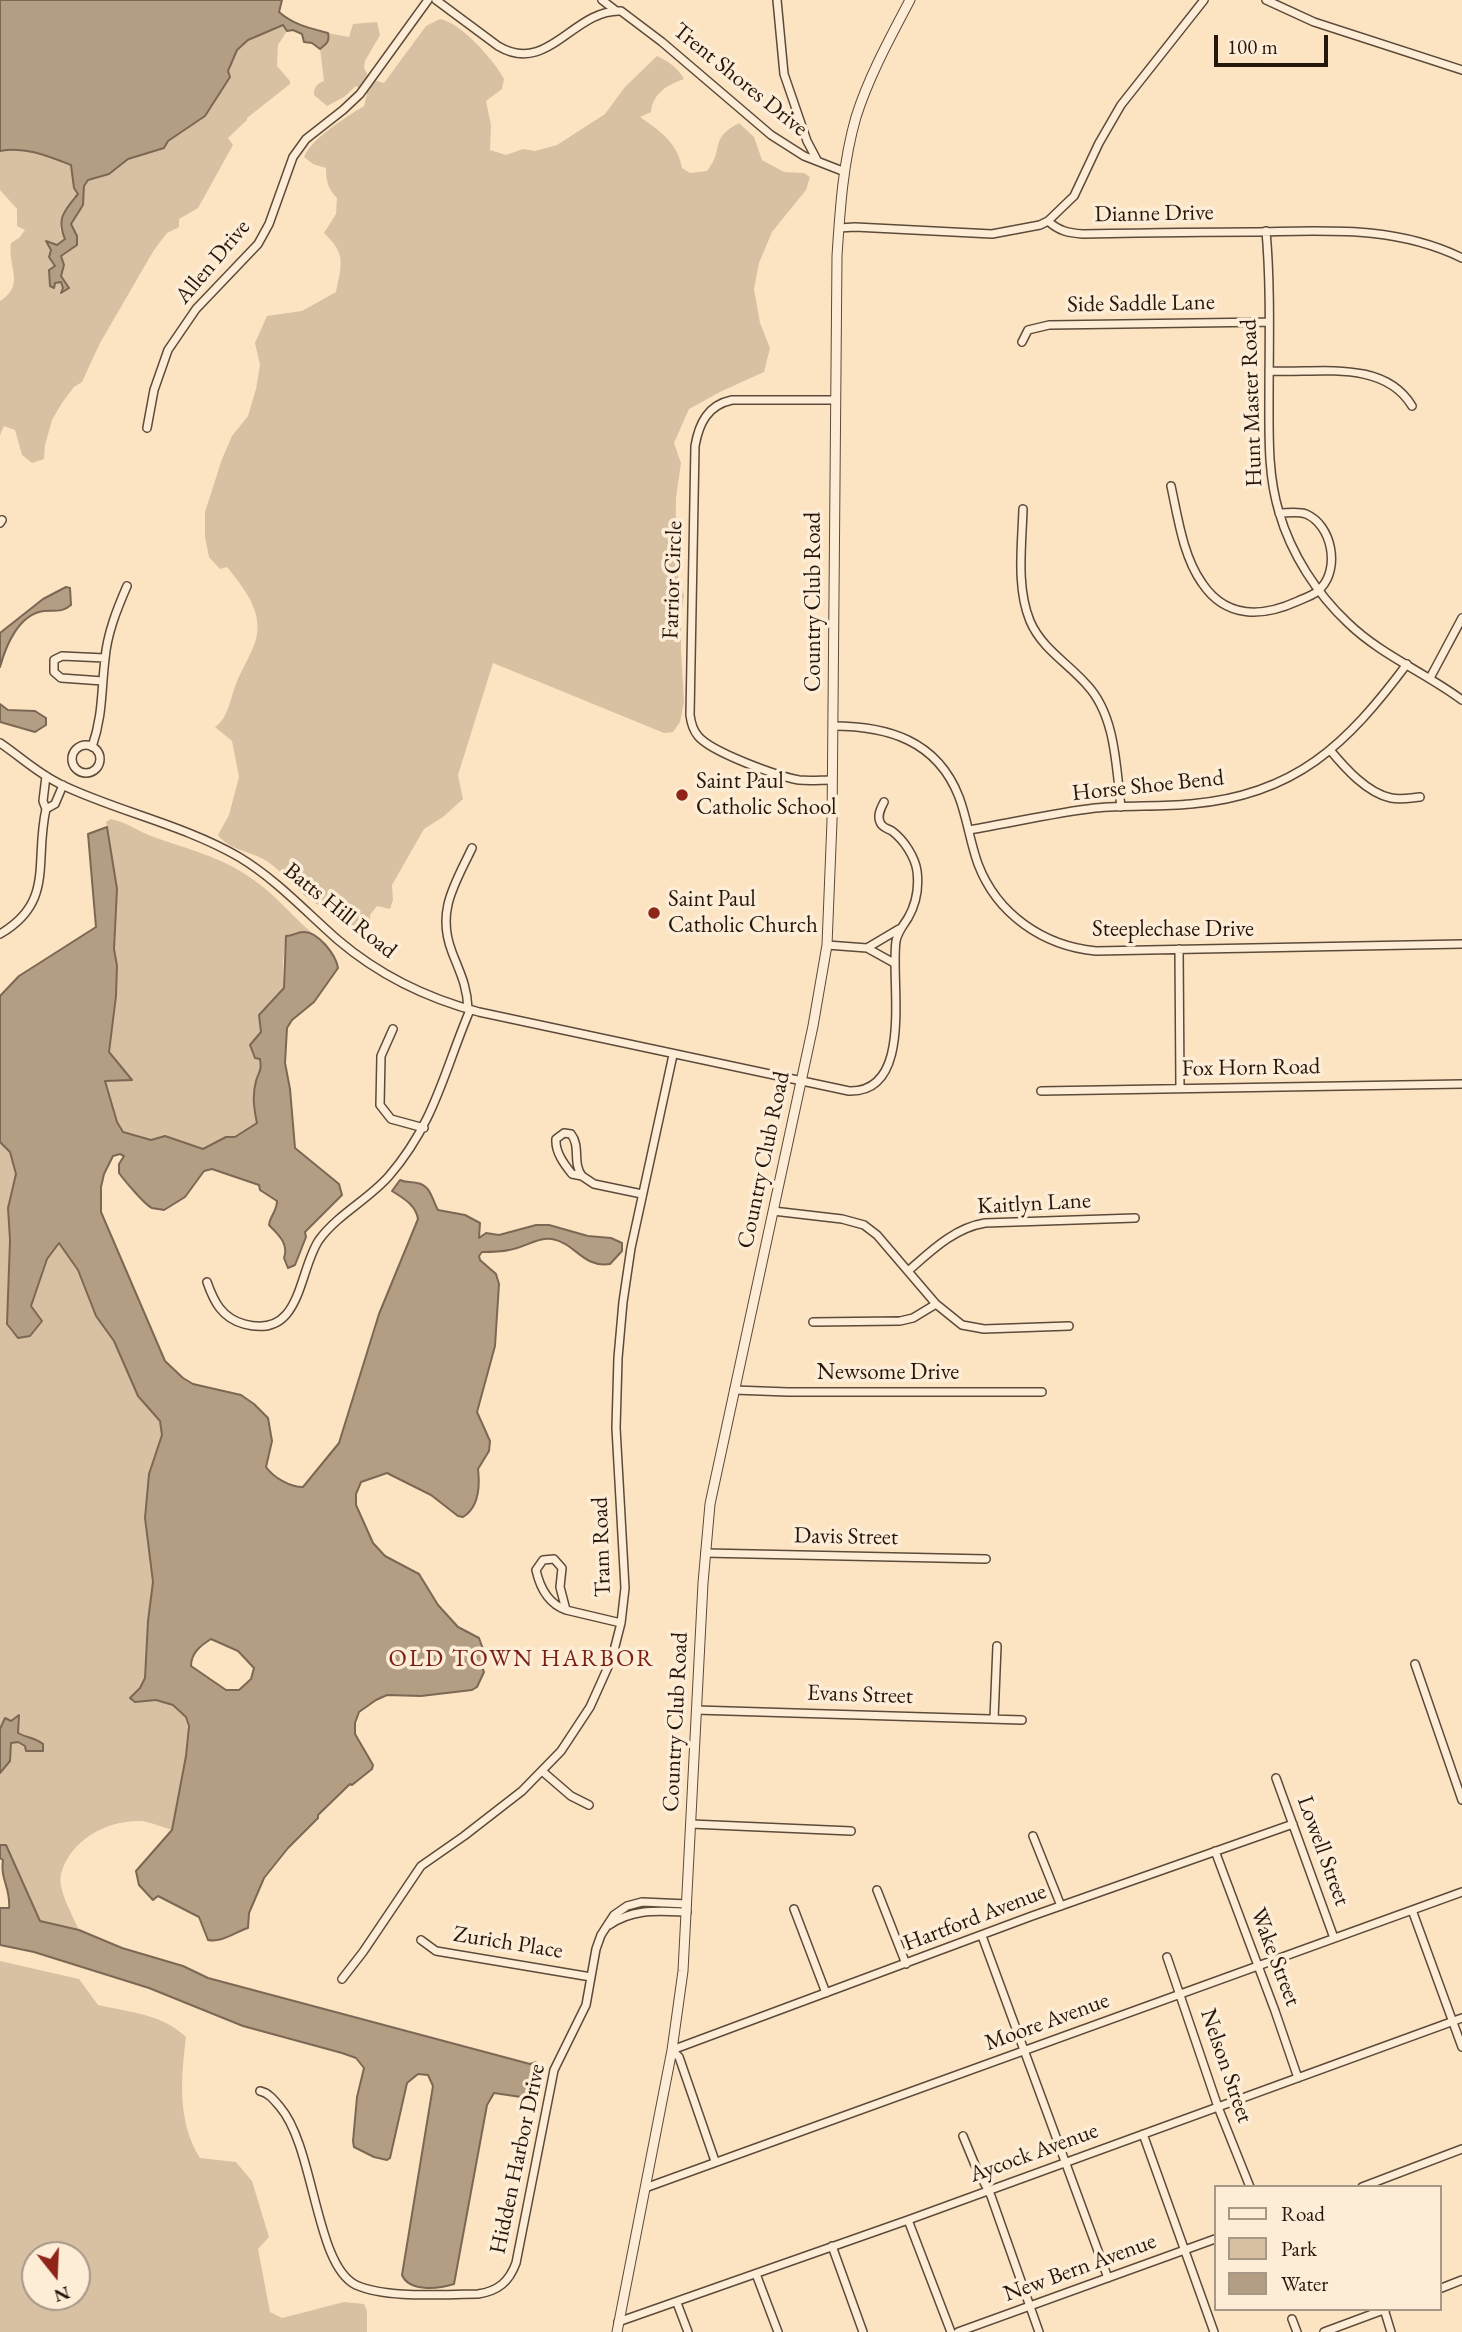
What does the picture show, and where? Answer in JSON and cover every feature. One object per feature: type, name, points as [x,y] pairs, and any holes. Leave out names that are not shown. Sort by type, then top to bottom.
[{"type":"street","name":"Allen Drive","points":[[147,428],[158,374],[173,342],[210,292],[258,244],[270,224],[293,157],[306,139],[361,93],[428,0]]},
{"type":"street","points":[[436,0],[498,46],[509,53],[520,55],[543,50],[593,17],[615,10]]},
{"type":"street","name":"Trent Shores Drive","points":[[602,0],[615,10],[630,15],[789,148],[845,173]]},
{"type":"street","points":[[777,0],[784,74],[807,141],[817,161]]},
{"type":"street","name":"Country Club Road","points":[[617,2327],[672,2050],[683,1971],[705,1553],[710,1504],[821,986],[827,945],[832,780],[839,228],[845,173],[856,117],[868,85],[911,0]]},
{"type":"street","points":[[839,228],[992,234],[1048,221],[1074,196],[1121,104],[1204,0]]},
{"type":"street","points":[[1266,0],[1314,22],[1462,71]]},
{"type":"street","name":"Dianne Drive","points":[[1048,221],[1066,233],[1083,234],[1325,231],[1385,233],[1429,244],[1462,258]]},
{"type":"street","name":"Hunt Master Road","points":[[1266,232],[1270,463],[1279,513],[1300,561],[1319,591],[1350,626],[1387,653],[1462,700]]},
{"type":"street","name":"Side Saddle Lane","points":[[1022,342],[1028,331],[1049,325],[1268,322]]},
{"type":"street","points":[[1269,371],[1370,375],[1398,390],[1412,406]]},
{"type":"street","name":"Farrior Circle","points":[[832,780],[803,780],[783,776],[718,750],[699,738],[692,726],[690,715],[697,432],[705,415],[716,405],[732,400],[835,400]]},
{"type":"street","points":[[1171,486],[1192,565],[1199,579],[1213,596],[1232,608],[1254,613],[1277,610],[1319,591],[1326,582],[1332,564],[1329,540],[1321,527],[1305,514],[1279,513]]},
{"type":"street","points":[[1023,509],[1021,575],[1026,610],[1044,644],[1086,683],[1098,700],[1112,741],[1121,807]]},
{"type":"street","points":[[92,747],[102,711],[105,658],[115,616],[127,586]]},
{"type":"street","points":[[1430,678],[1462,618]]},
{"type":"street","points":[[103,681],[61,678],[54,672],[54,660],[62,656],[105,658]]},
{"type":"street","name":"Horse Shoe Bend","points":[[969,830],[1093,808],[1191,804],[1261,790],[1277,784],[1340,743],[1367,715],[1407,664]]},
{"type":"street","name":"Steeplechase Drive","points":[[832,726],[869,727],[888,731],[922,749],[951,781],[958,794],[978,863],[988,887],[1014,917],[1038,934],[1067,946],[1082,950],[1462,944]]},
{"type":"street","name":"Batts Hill Road","points":[[0,743],[63,785],[238,856],[273,880],[337,939],[371,966],[411,988],[469,1009],[800,1082],[859,1092],[882,1078],[894,1043],[897,991],[894,963],[899,929]]},
{"type":"street","points":[[83,745],[92,747],[99,754],[98,767],[90,773],[81,773],[73,767],[72,754],[83,745]]},
{"type":"street","points":[[1330,750],[1352,774],[1376,792],[1392,798],[1420,797]]},
{"type":"street","points":[[74,790],[81,773]]},
{"type":"street","points":[[0,934],[23,917],[35,898],[41,832],[47,809],[43,801],[46,776]]},
{"type":"street","points":[[47,809],[55,804],[63,785]]},
{"type":"street","points":[[867,948],[899,929],[914,906],[917,894],[914,861],[901,840],[880,822],[879,815],[884,802]]},
{"type":"street","points":[[207,1282],[215,1303],[225,1314],[238,1322],[259,1325],[284,1316],[298,1298],[308,1261],[320,1239],[339,1219],[381,1185],[410,1151],[433,1108],[469,1009],[466,984],[452,952],[446,925],[452,887],[472,848]]},
{"type":"street","points":[[827,945],[867,948],[894,963]]},
{"type":"street","points":[[1179,949],[1180,1088]]},
{"type":"street","points":[[393,1029],[381,1056],[380,1105],[391,1119],[424,1128]]},
{"type":"street","name":"Tram Road","points":[[342,1979],[421,1866],[494,1814],[542,1771],[572,1737],[590,1707],[612,1658],[621,1623],[626,1570],[616,1428],[618,1358],[629,1255],[673,1055]]},
{"type":"street","name":"Fox Horn Road","points":[[1041,1091],[1462,1084]]},
{"type":"street","points":[[582,1176],[576,1163],[576,1140],[571,1134],[564,1133],[556,1139],[556,1151],[572,1174],[582,1176],[594,1184],[642,1194]]},
{"type":"street","points":[[773,1211],[842,1219],[864,1225],[877,1235],[936,1304],[954,1320],[971,1328],[1069,1326]]},
{"type":"street","name":"Kaitlyn Lane","points":[[908,1271],[946,1240],[971,1225],[1135,1219]]},
{"type":"street","points":[[813,1322],[907,1320],[936,1304]]},
{"type":"street","name":"Newsome Drive","points":[[734,1390],[1042,1392]]},
{"type":"street","name":"Davis Street","points":[[705,1553],[986,1559]]},
{"type":"street","points":[[566,1610],[560,1587],[562,1567],[554,1559],[543,1560],[536,1570],[539,1582],[553,1605],[566,1610],[621,1623]]},
{"type":"street","points":[[994,1719],[997,1647]]},
{"type":"street","points":[[1415,1664],[1462,1800]]},
{"type":"street","name":"Evans Street","points":[[696,1710],[1022,1720]]},
{"type":"street","points":[[542,1771],[571,1796],[589,1805]]},
{"type":"street","name":"Lowell Street","points":[[1276,1778],[1334,1938]]},
{"type":"street","points":[[691,1824],[851,1831]]},
{"type":"street","name":"Hartford Avenue","points":[[672,2050],[1061,1906],[1293,1824]]},
{"type":"street","points":[[1034,1836],[1061,1906]]},
{"type":"street","name":"Wake Street","points":[[1215,1851],[1297,2078]]},
{"type":"street","points":[[877,1891],[906,1964]]},
{"type":"street","name":"Moore Avenue","points":[[645,2188],[1462,1892]]},
{"type":"street","name":"Hidden Harbor Drive","points":[[260,2091],[267,2093],[289,2117],[309,2174],[330,2253],[339,2269],[352,2283],[382,2293],[490,2292],[511,2276],[516,2263],[554,2070],[586,2005],[596,1948],[601,1935],[614,1915],[626,1906],[642,1902],[687,1908]]},
{"type":"street","points":[[794,1909],[826,1993]]},
{"type":"street","points":[[1412,1910],[1462,2047]]},
{"type":"street","points":[[982,1936],[1108,2278]]},
{"type":"street","name":"Zurich Place","points":[[421,1940],[436,1951],[591,1977]]},
{"type":"street","name":"Nelson Street","points":[[1167,1957],[1218,2107],[1249,2185]]},
{"type":"street","name":"Aycock Avenue","points":[[617,2327],[832,2246],[1462,2018]]},
{"type":"street","points":[[672,2050],[679,2057],[715,2161]]},
{"type":"street","points":[[1143,2134],[1214,2332]]},
{"type":"street","points":[[963,2136],[988,2190],[1040,2332]]},
{"type":"street","points":[[1367,2185],[1462,2149]]},
{"type":"street","points":[[908,2220],[951,2332]]},
{"type":"street","name":"New Bern Avenue","points":[[958,2332],[1214,2239]]},
{"type":"street","points":[[832,2246],[863,2332]]},
{"type":"street","points":[[756,2274],[778,2332]]},
{"type":"street","points":[[1441,2288],[1462,2280]]},
{"type":"street","points":[[677,2303],[688,2332]]},
{"type":"street","points":[[1324,2332],[1380,2311]]},
{"type":"street","points":[[1386,2311],[1391,2332]]},
{"type":"street","points":[[1292,2319],[1297,2332]]},
{"type":"green space","points":[[440,19],[457,27],[476,43],[504,79],[502,89],[486,101],[491,125],[490,150],[506,155],[523,149],[535,151],[557,145],[605,114],[625,87],[657,56],[672,65],[684,79],[662,91],[652,105],[651,112],[640,117],[672,144],[682,168],[690,173],[707,171],[723,134],[739,123],[754,137],[762,160],[784,172],[804,173],[810,177],[806,190],[772,232],[759,263],[754,289],[760,323],[770,348],[764,372],[689,409],[674,443],[681,463],[676,498],[675,567],[684,595],[681,650],[684,702],[680,722],[673,732],[664,733],[493,663],[458,775],[463,799],[424,829],[392,885],[393,900],[390,909],[377,906],[370,915],[371,937],[368,946],[352,925],[306,897],[281,872],[259,857],[228,844],[218,835],[229,815],[239,777],[232,741],[215,727],[226,714],[238,678],[254,646],[257,624],[253,606],[239,582],[227,567],[220,569],[209,557],[205,537],[205,512],[232,436],[248,416],[260,365],[255,343],[267,316],[302,311],[336,292],[340,273],[339,253],[324,233],[336,214],[337,198],[328,184],[326,168],[313,164],[304,157],[322,135],[364,106],[367,94],[356,86],[344,97],[327,106],[314,95],[316,86],[324,81],[320,49],[328,43],[328,33],[349,37],[353,24],[377,22],[380,35],[365,61],[364,68],[370,79],[384,83],[426,26]]},
{"type":"green space","points":[[283,24],[287,31],[278,45],[277,66],[290,84],[247,118],[228,138],[233,145],[198,208],[179,219],[179,227],[167,233],[154,250],[100,343],[82,382],[74,387],[52,420],[44,459],[32,463],[22,455],[15,430],[4,426],[0,435],[0,301],[8,295],[14,282],[11,243],[25,230],[17,226],[17,209],[0,190],[0,151],[27,151],[71,165],[74,188],[78,194],[68,206],[60,229],[65,239],[57,245],[47,241],[51,250],[49,257],[55,266],[54,283],[61,282],[63,292],[65,282],[61,276],[61,256],[77,236],[70,224],[83,205],[84,186],[88,180],[109,174],[128,159],[164,148],[168,141],[205,116],[230,78],[228,71],[237,50],[248,40]]},
{"type":"green space","points":[[111,819],[240,871],[267,890],[311,932],[286,936],[284,988],[276,995],[261,1032],[262,1070],[256,1080],[253,1107],[257,1123],[235,1138],[225,1137],[203,1149],[123,1132],[117,1122],[104,1080],[131,1080],[109,1052],[117,966],[114,949],[117,889],[106,822]]},
{"type":"green space","points":[[0,1142],[10,1152],[16,1174],[8,1208],[10,1240],[7,1324],[12,1333],[31,1306],[47,1259],[59,1242],[78,1270],[96,1316],[114,1341],[138,1396],[160,1421],[162,1435],[149,1474],[145,1518],[153,1582],[145,1678],[135,1702],[156,1701],[169,1704],[185,1716],[188,1737],[184,1771],[172,1830],[141,1821],[115,1824],[92,1834],[73,1851],[60,1880],[66,1902],[79,1930],[39,1921],[6,1845],[0,1845],[0,1773],[11,1743],[18,1742],[25,1746],[27,1751],[42,1751],[38,1740],[18,1733],[19,1715],[11,1721],[5,1718],[0,1729]]},
{"type":"green space","points":[[0,1961],[79,1979],[98,2005],[156,2019],[177,2029],[186,2037],[182,2099],[187,2130],[200,2158],[236,2162],[252,2181],[269,2237],[258,2249],[270,2312],[282,2318],[344,2302],[364,2304],[367,2311],[367,2332],[0,2332]]},
{"type":"water","points":[[0,0],[282,0],[279,12],[296,23],[328,33],[328,39],[320,49],[312,43],[304,42],[302,34],[293,30],[287,31],[283,25],[248,40],[237,50],[228,71],[230,77],[205,116],[168,141],[164,148],[128,159],[109,174],[88,180],[84,186],[83,205],[71,224],[77,236],[77,245],[61,256],[64,265],[61,276],[69,288],[61,293],[61,282],[55,283],[54,288],[50,286],[49,270],[55,266],[49,257],[51,250],[46,241],[57,245],[65,239],[62,220],[78,194],[74,188],[71,165],[27,151],[0,151]]},
{"type":"water","points":[[66,587],[70,588],[71,605],[61,610],[35,613],[27,618],[10,640],[0,667],[0,633],[43,599]]},
{"type":"water","points":[[0,704],[8,710],[35,711],[46,718],[46,725],[35,732],[0,722]]},
{"type":"water","points":[[107,827],[117,889],[114,949],[117,966],[116,996],[109,1052],[132,1080],[105,1081],[117,1122],[123,1132],[151,1140],[165,1136],[203,1149],[226,1137],[235,1137],[257,1123],[254,1092],[261,1063],[260,1059],[255,1058],[250,1045],[261,1032],[259,1015],[284,988],[286,936],[303,932],[315,935],[337,963],[338,968],[314,1002],[292,1020],[287,1028],[285,1063],[295,1148],[339,1184],[342,1195],[305,1232],[306,1237],[295,1265],[288,1268],[284,1258],[284,1244],[269,1225],[277,1201],[260,1190],[259,1185],[212,1169],[204,1171],[185,1197],[164,1210],[152,1208],[119,1173],[119,1164],[124,1156],[120,1154],[113,1156],[101,1187],[101,1212],[165,1361],[193,1384],[241,1395],[268,1418],[272,1441],[266,1467],[273,1475],[288,1484],[303,1487],[339,1443],[379,1314],[418,1219],[412,1206],[392,1191],[400,1180],[422,1184],[438,1210],[465,1215],[480,1223],[479,1238],[486,1233],[499,1235],[536,1225],[549,1225],[588,1236],[611,1238],[622,1243],[622,1251],[610,1264],[592,1262],[567,1245],[552,1239],[506,1251],[482,1252],[479,1256],[496,1274],[499,1284],[495,1346],[477,1412],[490,1441],[489,1451],[478,1469],[475,1502],[468,1513],[463,1517],[458,1516],[431,1495],[387,1473],[361,1482],[356,1494],[356,1505],[373,1543],[385,1556],[419,1574],[438,1605],[458,1627],[479,1638],[487,1660],[482,1667],[484,1672],[477,1687],[472,1690],[421,1696],[387,1695],[359,1712],[355,1734],[373,1765],[372,1769],[350,1784],[318,1815],[264,1878],[249,1913],[248,1928],[213,1941],[208,1940],[199,1917],[158,1896],[153,1900],[139,1885],[136,1871],[172,1830],[189,1726],[186,1717],[173,1705],[156,1700],[135,1702],[130,1698],[145,1678],[153,1582],[145,1518],[149,1474],[162,1435],[160,1421],[138,1396],[114,1341],[96,1316],[78,1270],[59,1243],[47,1259],[31,1306],[42,1321],[30,1336],[18,1338],[7,1324],[10,1240],[8,1208],[16,1174],[10,1152],[0,1142],[0,996],[19,976],[96,927],[88,834]],"holes":[[[211,1639],[238,1651],[254,1668],[251,1679],[239,1690],[226,1690],[191,1666],[197,1650]]]},
{"type":"water","points":[[19,1715],[18,1733],[43,1744],[43,1751],[26,1751],[25,1746],[18,1742],[11,1743],[10,1761],[0,1773],[0,1729],[5,1718],[11,1721]]},
{"type":"water","points":[[0,1845],[6,1845],[40,1921],[79,1930],[122,1948],[183,1966],[208,1978],[530,2064],[536,2062],[539,2078],[533,2095],[521,2097],[494,2093],[487,2105],[454,2284],[432,2288],[417,2287],[402,2275],[433,2086],[428,2075],[418,2074],[407,2083],[390,2158],[387,2160],[374,2157],[354,2147],[357,2097],[364,2068],[356,2058],[243,2026],[149,1988],[34,1952],[0,1945],[0,1908],[9,1908],[9,1901]]},
{"type":"place","name":"Saint Paul Catholic School","points":[[682,795]]},
{"type":"place","name":"Saint Paul Catholic Church","points":[[654,913]]},
{"type":"district","name":"OLD TOWN HARBOR","points":[[522,1659]]}]
